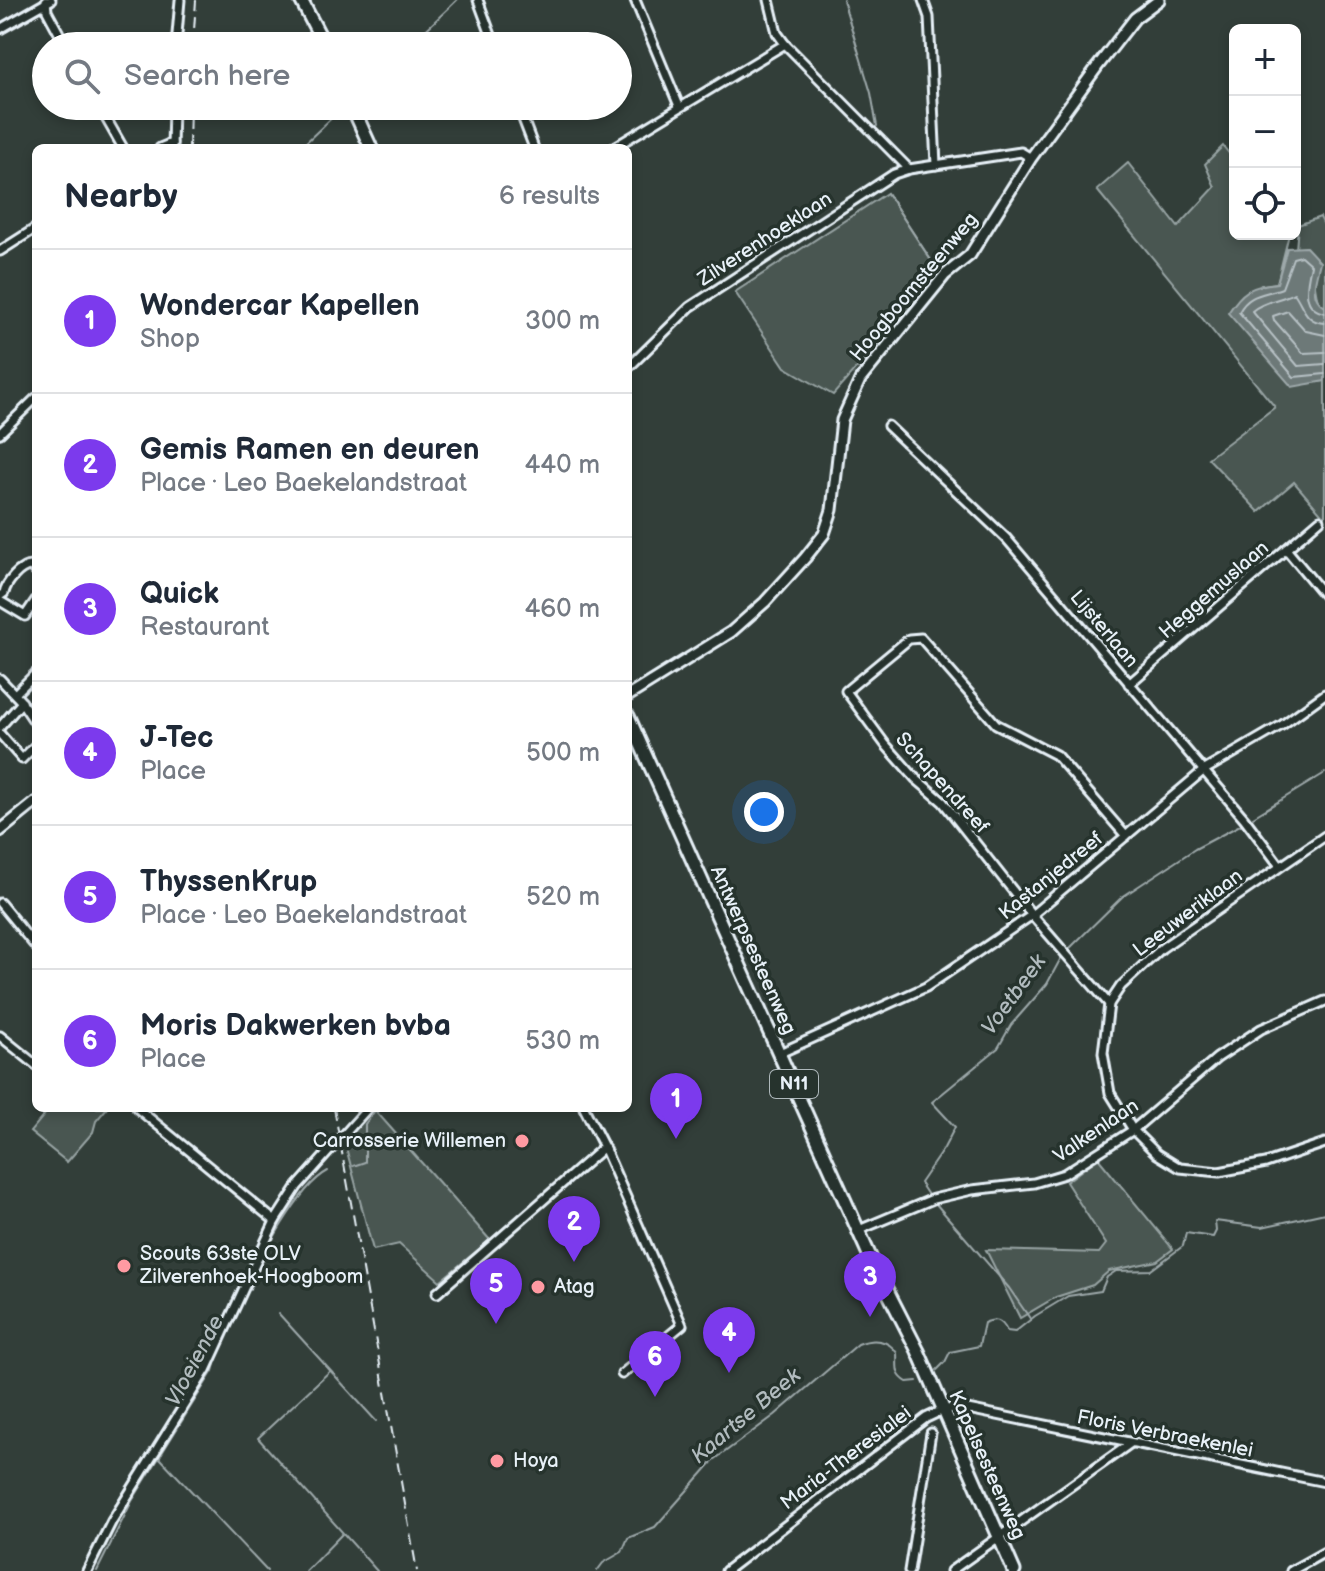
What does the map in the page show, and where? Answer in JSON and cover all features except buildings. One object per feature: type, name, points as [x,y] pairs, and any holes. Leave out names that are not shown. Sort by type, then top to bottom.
[{"type":"main road","points":[[304,2],[318,32]]},
{"type":"main road","points":[[358,120],[369,144]]},
{"type":"main road","name":"Antwerpsesteenweg","points":[[632,725],[859,1230],[927,1373]]},
{"type":"main road","name":"Kapelsesteenweg","points":[[927,1373],[1014,1571]]},
{"type":"street","points":[[177,32],[180,0]]},
{"type":"street","points":[[478,0],[490,32]]},
{"type":"street","points":[[635,0],[679,106]]},
{"type":"street","points":[[769,0],[777,33],[785,44],[909,169]]},
{"type":"street","points":[[923,0],[929,17],[936,165]]},
{"type":"street","name":"Hoogboomsteenweg","points":[[632,694],[731,632],[789,577],[824,534],[832,510],[842,420],[854,390],[945,275],[970,255],[1031,158],[1135,18],[1159,0]]},
{"type":"street","points":[[0,29],[46,1],[60,32]]},
{"type":"street","points":[[619,144],[785,44]]},
{"type":"street","points":[[107,120],[121,144]]},
{"type":"street","points":[[172,144],[173,120]]},
{"type":"street","points":[[523,120],[532,144]]},
{"type":"street","name":"Zilverenhoeklaan","points":[[632,364],[690,307],[894,174],[1021,152],[1031,158]]},
{"type":"street","points":[[0,251],[32,231]]},
{"type":"street","points":[[0,433],[32,402]]},
{"type":"street","name":"Lijsterlaan","points":[[888,426],[1006,538],[1244,818],[1280,866]]},
{"type":"street","name":"Heggemuslaan","points":[[1129,684],[1320,520]]},
{"type":"street","points":[[1286,549],[1325,596]]},
{"type":"street","points":[[32,567],[24,567],[5,586],[0,599],[25,616],[32,606]]},
{"type":"street","name":"Schapendreef","points":[[1109,1004],[1032,915],[943,802],[915,778],[885,744],[846,691],[909,639],[921,638],[996,724],[1056,755],[1126,836]]},
{"type":"street","points":[[15,694],[32,677]]},
{"type":"street","points":[[0,679],[32,714]]},
{"type":"street","name":"Kastanjedreef","points":[[780,1053],[926,987],[1032,915],[1203,771],[1282,725],[1325,694]]},
{"type":"street","points":[[0,727],[22,702]]},
{"type":"street","points":[[0,734],[22,759],[32,749]]},
{"type":"street","points":[[0,831],[32,805]]},
{"type":"street","name":"Leeuweriklaan","points":[[1109,1004],[1121,986],[1162,948],[1325,836]]},
{"type":"street","points":[[0,903],[32,942]]},
{"type":"street","name":"Valkenlaan","points":[[859,1230],[933,1199],[972,1190],[1034,1183],[1064,1174],[1133,1130],[1228,1050],[1261,1029],[1325,1001]]},
{"type":"street","points":[[1109,1004],[1103,1053],[1110,1093],[1133,1130],[1157,1154],[1180,1168],[1219,1172],[1266,1163],[1325,1143]]},
{"type":"street","points":[[0,1036],[32,1062]]},
{"type":"street","points":[[142,1112],[275,1221]]},
{"type":"street","points":[[87,1571],[112,1521],[206,1370],[275,1221],[297,1187],[364,1112]]},
{"type":"street","points":[[586,1112],[682,1325],[622,1374]]},
{"type":"street","points":[[437,1293],[604,1147]]},
{"type":"street","name":"Maria-Theresialei","points":[[726,1571],[926,1418],[958,1407],[999,1416]]},
{"type":"street","name":"Floris Verbraekenlei","points":[[999,1416],[1325,1482]]},
{"type":"street","points":[[909,1571],[931,1433]]},
{"type":"street","points":[[951,1571],[1131,1443]]},
{"type":"street","points":[[1291,1571],[1325,1552]]},
{"type":"shaded area","points":[[1223,146],[1229,154],[1229,240],[1288,240],[1277,283],[1261,285],[1292,386],[1325,381],[1325,518],[1294,482],[1259,512],[1208,458],[1275,407],[1097,190],[1128,163],[1178,227],[1215,187],[1205,164]]},
{"type":"shaded area","points":[[887,193],[940,274],[833,395],[785,367],[735,292]]},
{"type":"shaded area","points":[[1320,217],[1325,227],[1325,307],[1318,303],[1312,269],[1296,250],[1297,240],[1301,240],[1301,224]]},
{"type":"shaded area","points":[[47,1112],[104,1112],[96,1121],[93,1132],[67,1162],[30,1132]]},
{"type":"shaded area","points":[[369,1112],[377,1112],[490,1240],[440,1281],[399,1244],[373,1250],[344,1140]]},
{"type":"shaded area","points":[[1098,1158],[1173,1249],[1157,1261],[1109,1271],[1093,1285],[1056,1297],[1020,1318],[986,1250],[1099,1253],[1106,1244],[1066,1182]]},
{"type":"water","points":[[1306,247],[1320,262],[1315,292],[1316,298],[1325,307],[1325,381],[1292,387],[1228,313],[1248,291],[1277,283],[1287,248]]},
{"type":"waterway","points":[[424,32],[457,0]]},
{"type":"waterway","points":[[843,0],[871,93],[877,126]]},
{"type":"waterway","points":[[304,144],[329,120]]},
{"type":"waterway","points":[[887,193],[940,274]]},
{"type":"waterway","points":[[9,430],[32,408]]},
{"type":"waterway","points":[[0,439],[6,433]]},
{"type":"waterway","name":"Voetbeek","points":[[1253,817],[1325,773]]},
{"type":"waterway","name":"Voetbeek","points":[[1069,949],[1122,897],[1195,849],[1242,824]]},
{"type":"waterway","name":"Voetbeek","points":[[928,1195],[920,1183],[955,1127],[932,1102],[998,1048],[1011,1025],[1047,984],[1061,958]]},
{"type":"waterway","name":"Vloeiende","points":[[353,1166],[365,1162],[365,1124],[374,1112]]},
{"type":"waterway","name":"Vloeiende","points":[[245,1294],[292,1209],[316,1180],[328,1171]]},
{"type":"waterway","name":"Voetbeek","points":[[936,1204],[1009,1288],[1031,1320]]},
{"type":"waterway","name":"Kaartse Beek","points":[[937,1370],[950,1352],[979,1346],[984,1323],[998,1321],[1007,1331],[1015,1332],[1068,1296],[1101,1291],[1107,1277],[1116,1271],[1151,1270],[1183,1246],[1186,1233],[1213,1237],[1215,1221],[1262,1227],[1325,1213]]},
{"type":"waterway","points":[[279,1314],[376,1421]]},
{"type":"waterway","name":"Kaartse Beek","points":[[597,1571],[603,1563],[622,1552],[628,1538],[655,1527],[714,1460],[775,1415],[858,1344],[885,1342],[897,1353],[900,1376],[907,1382],[917,1381]]},
{"type":"waterway","name":"Vloeiende","points":[[97,1571],[132,1501],[213,1371],[220,1347]]},
{"type":"waterway","points":[[330,1371],[258,1438],[377,1571]]},
{"type":"waterway","points":[[160,1458],[267,1571]]},
{"type":"waterway","points":[[306,1571],[342,1534]]},
{"type":"railway","points":[[194,32],[196,0]]},
{"type":"railway","points":[[189,144],[190,120]]},
{"type":"railway","points":[[335,1112],[417,1571]]},
{"type":"place","name":"Wondercar Kapellen","points":[[676,1139]]},
{"type":"place","name":"Carrosserie Willemen","points":[[522,1141]]},
{"type":"place","name":"Gemis Ramen en deuren","points":[[574,1262]]},
{"type":"place","name":"Scouts 63ste OLV Zilverenhoek-Hoogboom","points":[[124,1266]]},
{"type":"place","name":"Atag","points":[[538,1287]]},
{"type":"place","name":"Quick","points":[[870,1317]]},
{"type":"place","name":"ThyssenKrup","points":[[496,1324]]},
{"type":"place","name":"J-Tec","points":[[729,1373]]},
{"type":"place","name":"Moris Dakwerken bvba","points":[[655,1397]]},
{"type":"place","name":"Hoya","points":[[497,1461]]}]
